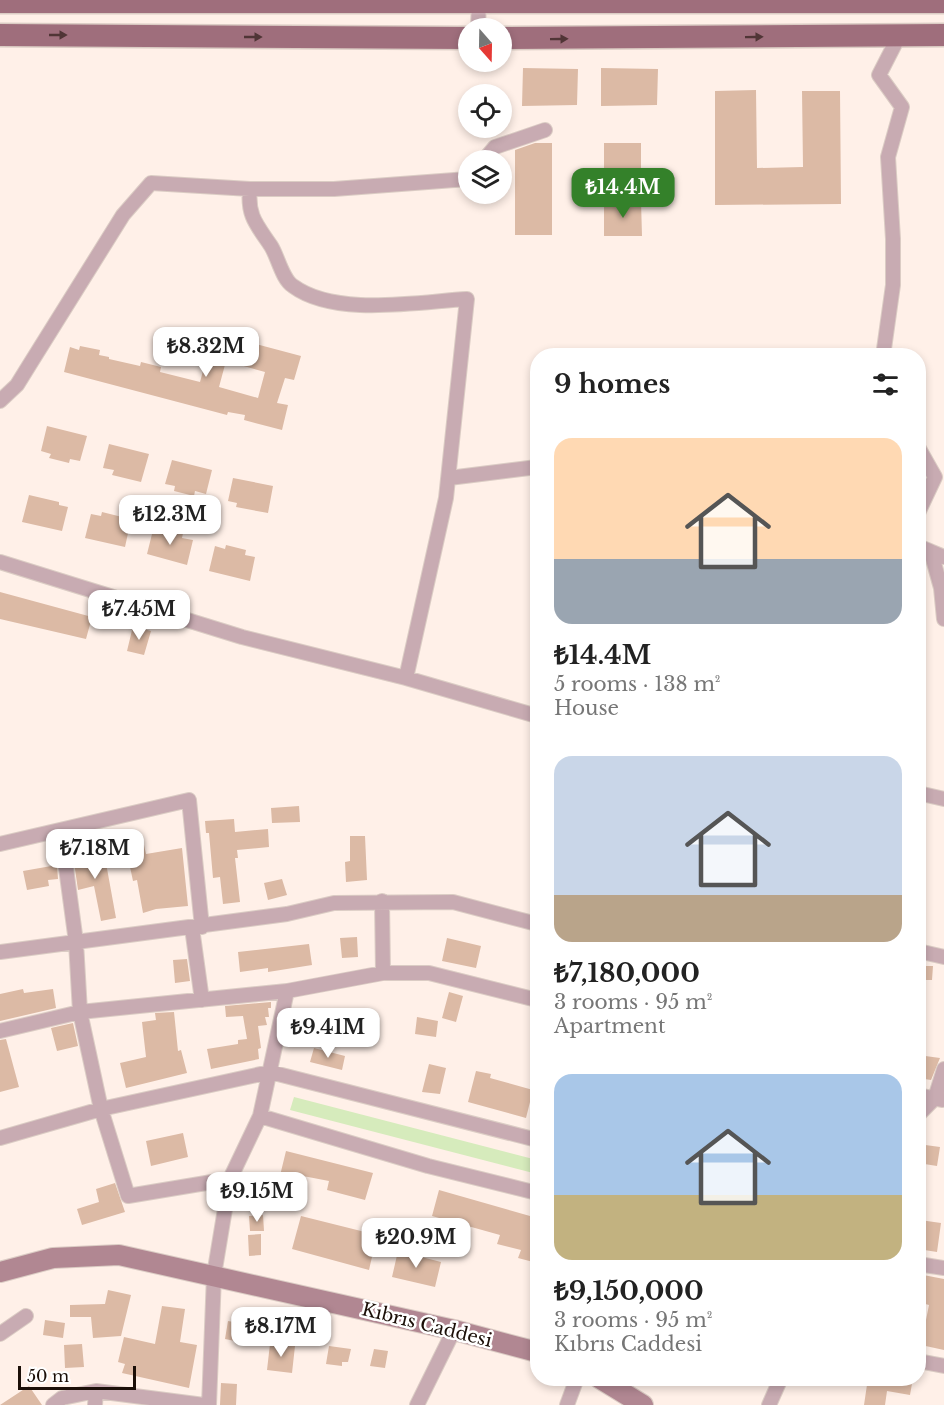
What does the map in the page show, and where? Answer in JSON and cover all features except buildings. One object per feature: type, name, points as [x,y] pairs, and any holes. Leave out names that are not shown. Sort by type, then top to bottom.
[{"type":"main road","points":[[0,2],[479,0],[944,2]]},
{"type":"main road","points":[[0,34],[458,38]]},
{"type":"main road","points":[[512,38],[944,35]]},
{"type":"main road","name":"Kıbrıs Caddesi","points":[[0,1272],[53,1258],[119,1255],[454,1329],[530,1351]]},
{"type":"main road","points":[[612,1386],[643,1405]]},
{"type":"street","points":[[478,18],[479,0]]},
{"type":"street","points":[[884,348],[893,285],[888,157],[902,106],[879,75],[899,36]]},
{"type":"street","points":[[492,150],[495,147],[545,130]]},
{"type":"street","points":[[0,400],[17,385],[123,215],[151,183],[250,189],[334,189],[458,180]]},
{"type":"street","points":[[250,189],[248,205],[259,232],[270,245],[290,285],[319,301],[375,305],[467,298],[448,478],[406,678]]},
{"type":"street","points":[[926,461],[935,477],[926,496]]},
{"type":"street","points":[[448,478],[530,467]]},
{"type":"street","points":[[931,552],[941,588],[944,619]]},
{"type":"street","points":[[0,562],[242,637],[406,678],[530,714]]},
{"type":"street","points":[[926,795],[944,799]]},
{"type":"street","points":[[0,843],[61,831],[189,800],[202,1000]]},
{"type":"street","points":[[61,831],[76,942],[80,1012],[101,1108],[128,1196],[230,1179]]},
{"type":"street","points":[[382,901],[383,973]]},
{"type":"street","points":[[0,952],[287,915],[334,903],[453,902],[530,922]]},
{"type":"street","points":[[926,953],[944,957]]},
{"type":"street","points":[[0,1031],[80,1012],[287,991],[383,973],[429,973],[530,998]]},
{"type":"street","points":[[208,1405],[214,1275],[230,1179],[260,1116],[287,991]]},
{"type":"street","points":[[926,1109],[939,1099],[944,1069]]},
{"type":"street","points":[[0,1138],[101,1108],[270,1072],[530,1138]]},
{"type":"street","points":[[260,1116],[428,1166],[530,1191]]},
{"type":"street","points":[[926,1265],[944,1268]]},
{"type":"street","points":[[0,1334],[26,1316]]},
{"type":"street","points":[[417,1405],[454,1329]]},
{"type":"street","points":[[926,1363],[944,1366]]},
{"type":"street","points":[[567,1405],[574,1386]]},
{"type":"street","points":[[769,1405],[777,1386]]},
{"type":"street","points":[[53,1405],[62,1398],[204,1405]]},
{"type":"green space","points":[[294,1097],[530,1158],[530,1172],[290,1110]]}]
